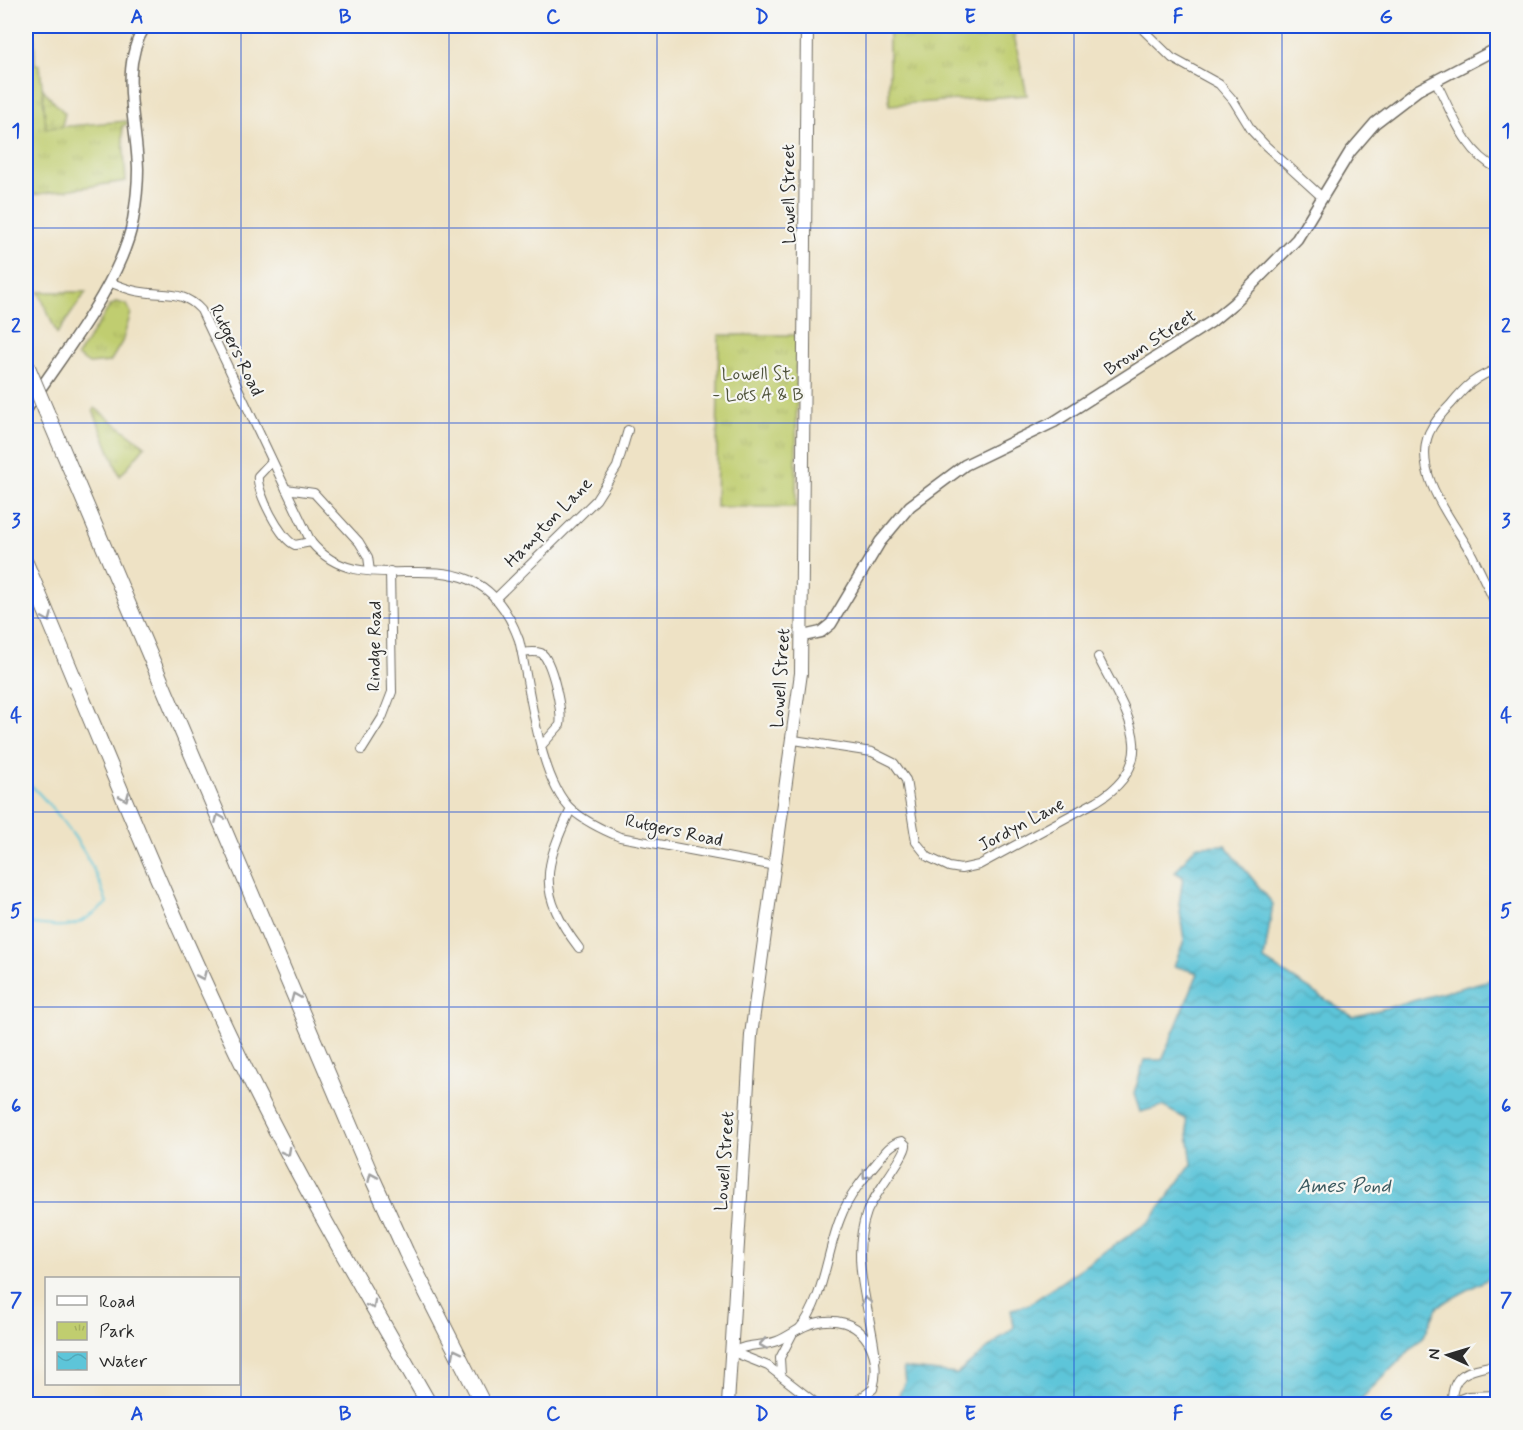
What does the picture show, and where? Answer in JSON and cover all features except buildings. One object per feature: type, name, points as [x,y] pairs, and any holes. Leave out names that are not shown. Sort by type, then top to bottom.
[{"type":"highway","points":[[26,364],[370,1173],[406,1252],[483,1404]]},
{"type":"highway","points":[[26,564],[225,1026],[286,1149],[429,1404]]},
{"type":"highway","points":[[405,1363],[424,1404]]},
{"type":"main road","name":"Lowell Street","points":[[728,1404],[733,1352],[736,1258],[749,1058],[794,740],[803,636],[807,26]]},
{"type":"street","points":[[26,410],[110,282],[129,237],[136,203],[138,170],[131,80],[136,43],[145,26]]},
{"type":"street","points":[[1116,26],[1124,26]]},
{"type":"street","points":[[1139,26],[1172,58],[1219,84],[1233,100],[1252,131],[1323,198]]},
{"type":"street","name":"Brown Street","points":[[803,636],[821,632],[831,624],[880,542],[923,495],[965,465],[1026,437],[1096,397],[1211,322],[1234,303],[1297,239],[1359,139],[1403,100],[1435,80],[1497,48]]},
{"type":"street","points":[[1435,80],[1470,148],[1483,161],[1497,170]]},
{"type":"street","name":"Rutgers Road","points":[[110,282],[139,292],[177,294],[194,302],[201,310],[311,542],[332,561],[351,568],[370,571],[452,573],[467,579],[495,599],[512,621],[522,653],[542,745],[557,788],[571,809],[600,828],[621,837],[775,866]]},
{"type":"street","points":[[1497,369],[1481,374],[1468,384],[1438,418],[1428,435],[1426,455],[1428,473],[1436,493],[1472,555],[1497,610]]},
{"type":"street","name":"Hampton Lane","points":[[495,599],[596,500],[617,467],[628,430]]},
{"type":"street","name":"Rutgers Road","points":[[272,461],[258,476],[258,487],[284,537],[296,545],[311,542]]},
{"type":"street","points":[[286,489],[314,493],[359,542],[368,556],[370,571]]},
{"type":"street","name":"Rindge Road","points":[[362,750],[382,718],[392,692],[390,572]]},
{"type":"street","points":[[522,653],[538,652],[548,659],[561,713],[560,725],[542,745]]},
{"type":"street","name":"Jordyn Lane","points":[[794,740],[872,752],[891,760],[906,780],[913,833],[921,849],[941,865],[969,868],[1097,801],[1115,790],[1125,779],[1135,753],[1134,730],[1098,657]]},
{"type":"street","points":[[571,809],[550,859],[547,881],[558,916],[579,948]]},
{"type":"street","points":[[733,1352],[744,1345],[776,1342],[797,1330],[807,1321],[846,1206],[883,1154],[892,1145],[902,1141],[906,1145],[905,1154],[890,1172],[869,1206],[860,1244],[860,1270],[876,1359],[873,1389],[868,1404]]},
{"type":"street","points":[[781,1376],[780,1358],[797,1330],[826,1322],[855,1328],[870,1342],[876,1359]]},
{"type":"street","points":[[733,1352],[758,1360],[817,1404]]},
{"type":"street","points":[[1497,1364],[1471,1371],[1457,1379],[1453,1384],[1449,1402],[1480,1395],[1497,1395]]},
{"type":"street","points":[[852,1404],[873,1389]]},
{"type":"green space","points":[[26,26],[34,26],[35,64],[40,65],[46,128],[127,121],[128,124],[122,126],[126,181],[26,196]]},
{"type":"green space","points":[[889,26],[1012,26],[1027,95],[889,105]]},
{"type":"green space","points":[[26,49],[40,84],[65,113],[53,165]]},
{"type":"green space","points":[[39,292],[86,292],[57,334]]},
{"type":"green space","points":[[117,302],[127,305],[131,313],[122,342],[110,362],[89,364],[77,356],[110,306]]},
{"type":"green space","name":"Lowell St. - Lots A & B","points":[[719,335],[797,335],[796,507],[716,507]]},
{"type":"green space","points":[[95,408],[145,446],[120,476],[93,410]]},
{"type":"water","name":"Ames Pond","points":[[1225,845],[1273,904],[1264,960],[1353,1017],[1497,978],[1497,1274],[1438,1306],[1424,1336],[1356,1404],[901,1404],[899,1395],[905,1382],[903,1368],[957,1374],[1014,1327],[1011,1309],[1028,1305],[1151,1220],[1192,1164],[1186,1119],[1162,1106],[1140,1112],[1134,1094],[1144,1060],[1162,1060],[1198,973],[1174,966],[1184,941],[1179,904],[1183,877],[1175,872],[1196,846]]},
{"type":"waterway","points":[[26,780],[64,822],[84,852],[107,903],[86,919],[70,925],[51,926],[26,923]]}]
